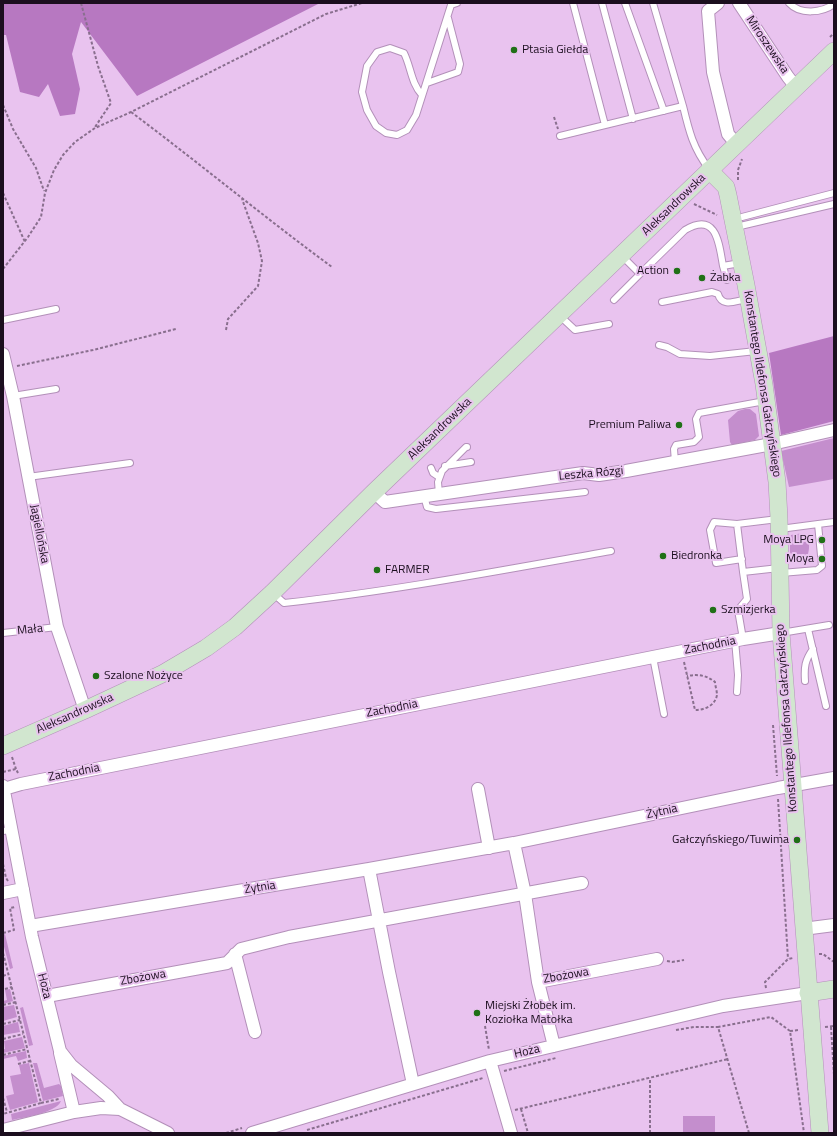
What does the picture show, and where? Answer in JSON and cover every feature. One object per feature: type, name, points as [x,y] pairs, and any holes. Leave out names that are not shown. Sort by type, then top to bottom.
[{"type":"main road","name":"Aleksandrowska","points":[[3,746],[162,674],[206,648],[229,631],[272,593],[374,492],[710,170],[740,151],[796,87],[834,51]]},
{"type":"main road","name":"Konstantego Ildefonsa Gałczyńskiego","points":[[710,170],[726,187],[738,222],[742,263],[766,401],[777,482],[781,633],[820,1133]]},
{"type":"main road","points":[[808,993],[834,989]]},
{"type":"street","points":[[718,3],[708,11],[713,72],[728,134],[740,151]]},
{"type":"street","name":"Miroszewska","points":[[739,3],[796,87]]},
{"type":"street","name":"Jagiellońska","points":[[3,354],[13,396],[57,627],[84,710]]},
{"type":"street","name":"Leszka Rózgi","points":[[374,492],[385,502],[583,472],[599,475],[772,444],[834,430]]},
{"type":"street","name":"Zachodnia","points":[[4,788],[681,651],[781,633]]},
{"type":"street","name":"Żytnia","points":[[30,926],[489,848],[792,785],[834,778]]},
{"type":"street","name":"Hoża","points":[[4,788],[7,830],[23,889],[30,926],[60,1051],[71,1065],[108,1096],[120,1109],[168,1133]]},
{"type":"street","points":[[478,789],[489,848]]},
{"type":"street","name":"Zbożowa","points":[[514,843],[525,894],[538,982],[657,959]]},
{"type":"street","points":[[369,869],[378,920],[413,1084]]},
{"type":"street","name":"Zbożowa","points":[[47,996],[226,963],[241,949],[289,936],[582,883]]},
{"type":"street","points":[[3,893],[23,889]]},
{"type":"street","points":[[803,929],[834,925]]},
{"type":"street","points":[[236,954],[255,1032]]},
{"type":"street","points":[[538,982],[554,1046]]},
{"type":"street","name":"Hoża","points":[[252,1133],[274,1130],[413,1084],[490,1061],[708,1009],[768,998],[808,993]]},
{"type":"street","points":[[60,1051],[74,1112]]},
{"type":"street","points":[[490,1061],[511,1133]]},
{"type":"street","points":[[3,1130],[74,1112],[101,1108],[120,1109]]},
{"type":"lane","points":[[422,95],[417,90],[412,79],[409,63],[404,53],[390,48],[377,52],[367,66],[362,92],[367,110],[376,126],[386,132],[397,135],[407,130],[416,115],[452,5],[457,3]]},
{"type":"lane","points":[[572,3],[605,126]]},
{"type":"lane","points":[[602,3],[633,118]]},
{"type":"lane","points":[[625,3],[664,111]]},
{"type":"lane","points":[[653,3],[684,106],[690,136],[701,159],[710,170]]},
{"type":"lane","points":[[789,3],[793,8],[811,11],[825,9],[834,4]]},
{"type":"lane","points":[[427,83],[458,72],[460,64],[448,18]]},
{"type":"lane","points":[[560,136],[684,106]]},
{"type":"lane","points":[[738,222],[834,193]]},
{"type":"lane","points":[[738,222],[834,204]]},
{"type":"lane","points":[[614,300],[685,230],[692,226],[709,226],[715,231],[727,280]]},
{"type":"lane","points":[[621,255],[640,274]]},
{"type":"lane","points":[[723,266],[742,263]]},
{"type":"lane","points":[[662,302],[712,292],[718,294],[720,300],[726,303],[748,298]]},
{"type":"lane","points":[[3,320],[56,309]]},
{"type":"lane","points":[[559,315],[575,330],[609,324]]},
{"type":"lane","points":[[659,344],[680,354],[710,356],[757,350]]},
{"type":"lane","points":[[13,396],[56,389]]},
{"type":"lane","points":[[675,462],[674,449],[676,445],[694,442],[699,437],[696,419],[699,413],[766,401]]},
{"type":"lane","points":[[439,494],[438,482],[445,466],[467,447]]},
{"type":"lane","points":[[445,466],[471,462]]},
{"type":"lane","points":[[28,477],[130,463]]},
{"type":"lane","points":[[431,468],[433,473],[439,478]]},
{"type":"lane","points":[[424,496],[427,507],[436,509],[585,492]]},
{"type":"lane","points":[[742,559],[716,563],[710,530],[714,522],[737,524],[818,524],[834,522]]},
{"type":"lane","points":[[737,524],[746,599],[738,610],[739,640],[737,692]]},
{"type":"lane","points":[[743,572],[817,570],[822,566],[818,524]]},
{"type":"lane","points":[[272,593],[284,603],[312,600],[418,585],[611,551]]},
{"type":"lane","points":[[781,633],[829,625]]},
{"type":"lane","name":"Mała","points":[[3,633],[57,627]]},
{"type":"lane","points":[[808,628],[826,706]]},
{"type":"lane","points":[[805,681],[804,669],[807,657],[813,649]]},
{"type":"lane","points":[[653,657],[664,714]]},
{"type":"path","points":[[82,3],[98,66],[111,103],[95,128]]},
{"type":"path","points":[[3,269],[41,217],[45,193],[54,170],[63,155],[76,142],[95,128],[131,112],[326,14],[362,3]]},
{"type":"path","points":[[3,105],[13,129],[36,168],[45,193]]},
{"type":"path","points":[[131,112],[199,163],[268,220],[332,267]]},
{"type":"path","points":[[554,117],[560,136]]},
{"type":"path","points":[[738,183],[740,151]]},
{"type":"path","points":[[3,192],[24,242]]},
{"type":"path","points":[[226,330],[228,319],[258,286],[262,261],[258,243],[241,198]]},
{"type":"path","points":[[6,368],[93,350],[176,329]]},
{"type":"path","points":[[681,651],[694,710],[702,710],[713,704],[717,695],[715,682],[708,676],[687,676]]},
{"type":"path","points":[[3,953],[41,1103]]},
{"type":"path","points":[[804,1133],[790,1031],[771,1017],[765,982],[788,959],[823,954],[834,962]]},
{"type":"path","points":[[657,959],[672,962],[684,960]]},
{"type":"path","points":[[3,976],[8,974]]},
{"type":"path","points":[[5,989],[12,987]]},
{"type":"path","points":[[3,1005],[16,1002]]},
{"type":"path","points":[[749,1133],[718,1027],[771,1017]]},
{"type":"path","points":[[3,1024],[20,1020]]},
{"type":"path","points":[[831,1027],[834,1075]]},
{"type":"path","points":[[3,1039],[24,1034]]},
{"type":"path","points":[[3,1055],[27,1049]]},
{"type":"path","points":[[513,1110],[728,1059]]},
{"type":"path","points":[[18,1064],[30,1060]]},
{"type":"path","points":[[650,1078],[650,1133]]},
{"type":"path","points":[[3,1098],[7,1112]]},
{"type":"path","points":[[3,1114],[62,1098]]},
{"type":"path","points":[[521,1108],[528,1133]]},
{"type":"shaded area","points":[[3,3],[320,3],[137,96],[81,22],[72,54],[80,89],[75,114],[60,116],[48,84],[39,97],[20,92],[6,35],[3,35]]},
{"type":"shaded area","points":[[834,336],[834,421],[781,435],[769,353]]},
{"type":"shaded area","points":[[750,409],[756,414],[759,436],[755,440],[732,445],[730,442],[728,420],[738,411]]},
{"type":"shaded area","points":[[834,438],[834,479],[789,487],[781,451]]},
{"type":"shaded area","points":[[803,533],[806,535],[809,543],[808,555],[804,562],[790,563],[791,535]]},
{"type":"shaded area","points":[[5,934],[13,968],[10,969],[3,943],[3,935]]},
{"type":"shaded area","points":[[10,989],[13,1001],[3,1004],[3,1001],[7,1000],[5,990]]},
{"type":"shaded area","points":[[14,1005],[17,1017],[3,1021],[3,1007]]},
{"type":"shaded area","points":[[23,1007],[33,1045],[29,1046],[20,1008]]},
{"type":"shaded area","points":[[18,1022],[20,1032],[3,1035],[3,1026]]},
{"type":"shaded area","points":[[22,1037],[25,1048],[3,1053],[3,1049],[5,1049],[4,1041]]},
{"type":"shaded area","points":[[26,1051],[27,1058],[18,1061],[16,1056],[3,1059],[3,1056]]},
{"type":"shaded area","points":[[29,1063],[38,1102],[10,1110],[6,1096],[14,1094],[10,1076],[21,1074],[19,1065]]},
{"type":"shaded area","points":[[33,1063],[37,1063],[44,1088],[59,1084],[61,1086],[63,1096],[43,1101]]},
{"type":"shaded area","points":[[61,1101],[53,1109],[32,1116],[12,1120],[11,1114]]},
{"type":"shaded area","points":[[683,1116],[715,1116],[715,1133],[683,1133]]},
{"type":"place","name":"Ptasia Giełda","points":[[514,50]]},
{"type":"place","name":"Action","points":[[677,271]]},
{"type":"place","name":"Żabka","points":[[702,278]]},
{"type":"place","name":"Premium Paliwa","points":[[679,425]]},
{"type":"place","name":"Moya LPG","points":[[822,540]]},
{"type":"place","name":"Biedronka","points":[[663,556]]},
{"type":"place","name":"Moya","points":[[822,559]]},
{"type":"place","name":"FARMER","points":[[377,570]]},
{"type":"place","name":"Szmizjerka","points":[[713,610]]},
{"type":"place","name":"Szalone Nożyce","points":[[96,676]]},
{"type":"place","name":"Gałczyńskiego/Tuwima","points":[[797,840]]},
{"type":"place","name":"Miejski Żłobek im. Koziołka Matołka","points":[[477,1013]]}]
